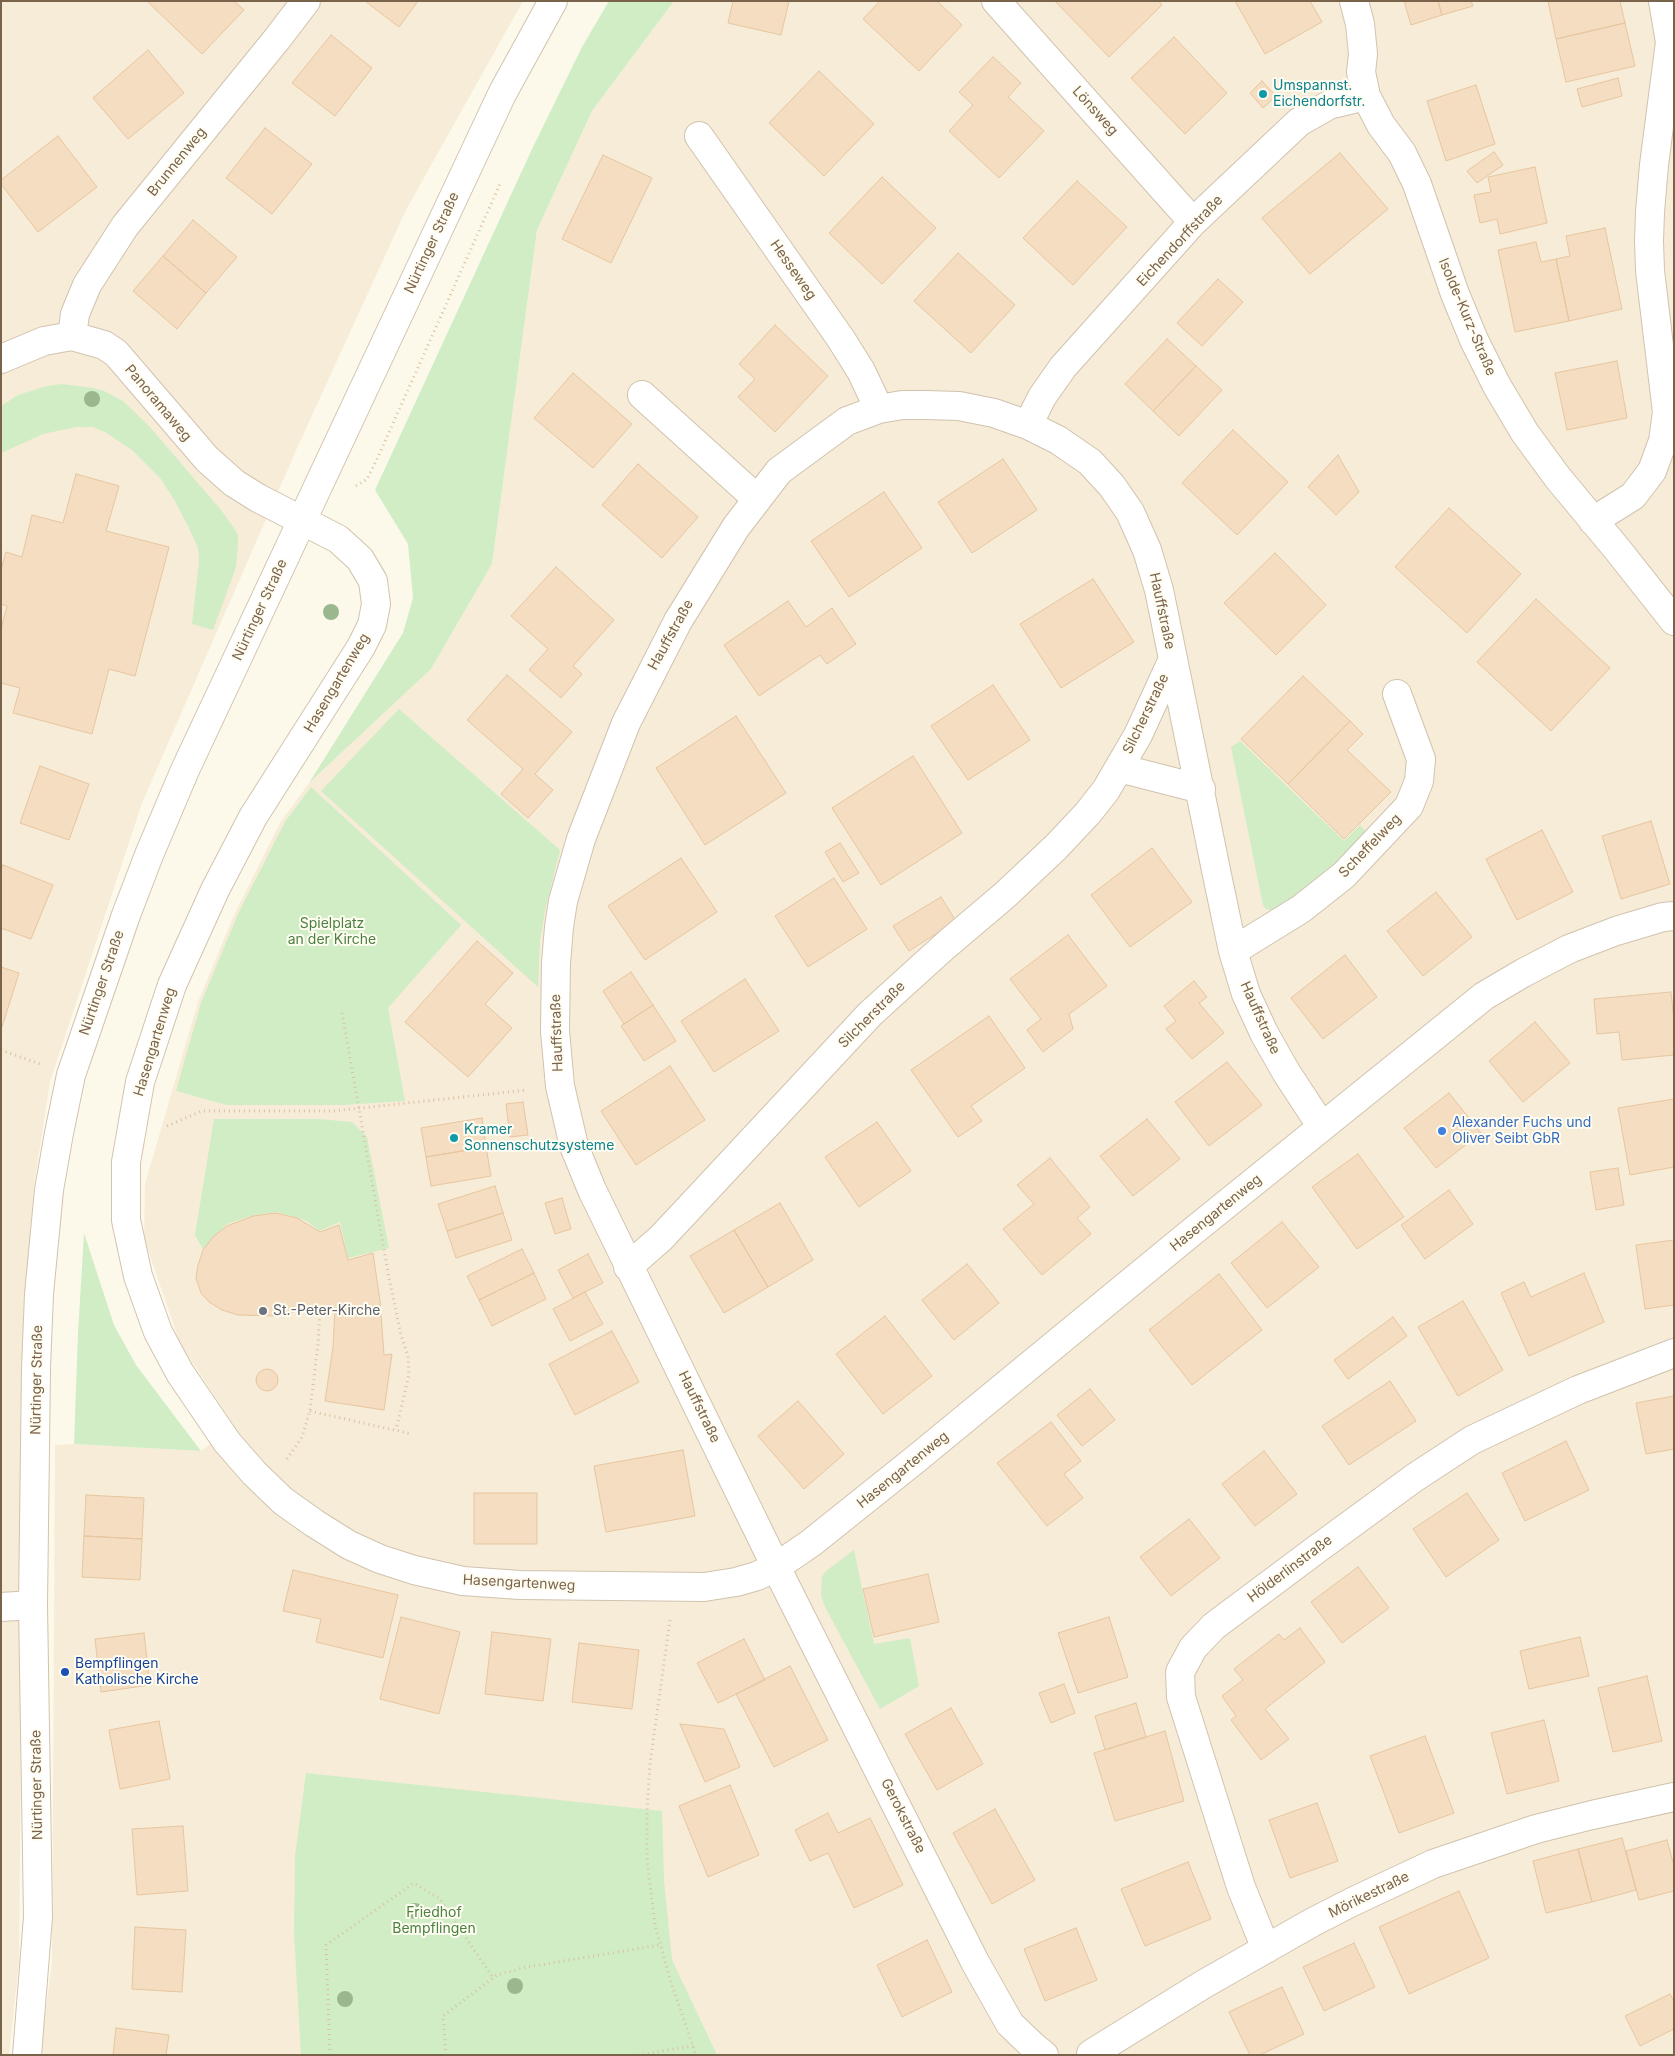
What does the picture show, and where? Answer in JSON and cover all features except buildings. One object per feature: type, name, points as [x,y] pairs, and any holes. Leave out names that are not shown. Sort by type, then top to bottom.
[{"type":"street","name":"Brunnenweg","points":[[72,336],[75,314],[86,286],[125,226],[306,1]]},
{"type":"street","name":"Nürtinger Straße","points":[[27,2055],[38,1917],[33,1605],[36,1368],[39,1294],[49,1190],[72,1075],[102,980],[148,855],[226,681],[502,94],[553,1]]},
{"type":"street","name":"Lönsweg","points":[[996,1],[1194,222]]},
{"type":"street","name":"Isolde-Kurz-Straße","points":[[1354,1],[1360,24],[1363,54],[1361,72],[1366,96],[1381,125],[1402,153],[1417,184],[1455,294],[1474,340],[1497,386],[1525,433],[1558,478],[1674,621]]},
{"type":"street","points":[[1593,521],[1632,496],[1652,471],[1663,441],[1667,412],[1650,271],[1649,241],[1654,165],[1670,42],[1663,1]]},
{"type":"street","name":"Eichendorffstraße","points":[[1028,425],[1042,397],[1063,367],[1194,222],[1299,122],[1329,105],[1366,96]]},
{"type":"street","name":"Hesseweg","points":[[699,136],[841,339],[861,371],[879,409]]},
{"type":"street","name":"Panoramaweg","points":[[1,358],[44,341],[72,336],[98,342],[116,353],[207,460],[234,483],[302,522]]},
{"type":"street","points":[[642,395],[756,498]]},
{"type":"street","name":"Hauffstraße","points":[[776,1567],[696,1400],[628,1267],[574,1146],[560,1086],[555,1031],[556,963],[563,901],[581,839],[626,723],[651,670],[696,590],[736,526],[779,471],[809,447],[847,421],[879,409],[902,405],[958,406],[994,413],[1028,425],[1058,440],[1090,462],[1112,486],[1130,512],[1148,550],[1160,590],[1233,951],[1246,994],[1264,1033],[1302,1099],[1322,1127]]},
{"type":"street","name":"Hasengartenweg","points":[[302,522],[338,539],[360,559],[373,581],[376,604],[372,625],[356,656],[253,817],[215,890],[172,985],[140,1082],[126,1162],[126,1220],[131,1248],[147,1304],[158,1332],[180,1373],[202,1408],[227,1442],[283,1500],[314,1523],[349,1545],[380,1559],[414,1570],[463,1581],[520,1585],[674,1587],[736,1582],[757,1576],[776,1567],[811,1544],[1166,1253],[1484,996],[1569,949],[1616,931],[1664,917],[1674,916]]},
{"type":"street","name":"Silcherstraße","points":[[628,1267],[661,1238],[870,1014],[1056,846],[1088,813],[1106,790],[1138,735],[1173,660]]},
{"type":"street","name":"Scheffelweg","points":[[1233,951],[1301,909],[1344,875],[1409,806],[1419,781],[1420,759],[1398,694]]},
{"type":"street","name":"Silcherstraße","points":[[1119,768],[1200,789]]},
{"type":"street","name":"Hölderlinstraße","points":[[1266,1949],[1241,1887],[1181,1697],[1180,1672],[1193,1648],[1214,1626],[1309,1554],[1414,1478],[1472,1440],[1578,1390],[1674,1353]]},
{"type":"street","name":"Gerokstraße","points":[[776,1567],[975,1962],[1010,2024],[1044,2055]]},
{"type":"street","points":[[1,1608],[33,1605]]},
{"type":"street","name":"Mörikestraße","points":[[1086,2054],[1266,1949],[1352,1902],[1433,1864],[1536,1829],[1674,1797]]},
{"type":"path","points":[[358,485],[367,478],[378,457],[502,181]]},
{"type":"path","points":[[342,1013],[389,1278],[401,1335],[408,1356],[409,1375],[396,1430]]},
{"type":"path","points":[[1,1050],[42,1065]]},
{"type":"path","points":[[202,1111],[333,1112],[560,1086]]},
{"type":"path","points":[[262,1480],[285,1462],[302,1437],[310,1411],[320,1310]]},
{"type":"path","points":[[310,1411],[412,1434]]},
{"type":"path","points":[[674,1587],[650,1763],[647,1810],[647,1860],[655,1925],[660,1945],[696,2055]]},
{"type":"path","points":[[330,2055],[326,1945],[414,1883],[440,1899],[493,1978]]},
{"type":"path","points":[[446,2055],[443,2016],[493,1978],[527,1966],[660,1945]]},
{"type":"path","points":[[638,2055],[693,2046]]},
{"type":"path","points":[[672,2049],[672,2055]]},
{"type":"shaded area","points":[[1,1],[523,1],[406,210],[298,446],[142,803],[50,1082],[34,1186],[25,1295],[19,1961],[9,2055],[1,2055]]},
{"type":"shaded area","points":[[674,1],[1674,1],[1674,2055],[40,2055],[52,1962],[55,1445],[74,1444],[201,1451],[234,1425],[180,1344],[144,1238],[145,1184],[198,1002],[234,915],[280,823],[309,783],[431,669],[492,564],[537,230],[592,111]]},
{"type":"green space","points":[[609,1],[674,1],[592,111],[537,230],[492,564],[431,669],[309,783],[403,633],[413,598],[408,544],[375,490],[533,147],[582,47]]},
{"type":"green space","points":[[62,384],[104,391],[123,401],[148,425],[221,510],[234,528],[238,535],[236,567],[213,630],[192,624],[199,562],[198,548],[175,501],[161,479],[132,450],[105,432],[93,427],[76,427],[43,434],[1,453],[1,406],[18,395],[47,386]]},
{"type":"green space","points":[[399,709],[560,850],[545,910],[540,941],[538,987],[321,791]]},
{"type":"green space","points":[[1240,741],[1344,841],[1360,825],[1368,834],[1340,866],[1279,907],[1271,910],[1266,909],[1263,905],[1231,747]]},
{"type":"green space","name":"Spielplatz an der Kirche","points":[[311,787],[461,925],[388,1008],[405,1101],[343,1105],[227,1105],[176,1091],[201,1003],[238,914],[285,822]]},
{"type":"green space","points":[[214,1119],[318,1119],[352,1122],[367,1137],[389,1248],[348,1258],[340,1222],[319,1231],[307,1221],[277,1212],[254,1215],[227,1224],[203,1249],[195,1235]]},
{"type":"green space","points":[[84,1233],[114,1325],[136,1365],[201,1451],[74,1444]]},
{"type":"green space","points":[[854,1550],[874,1644],[910,1638],[919,1686],[880,1709],[825,1607],[821,1595],[822,1577],[826,1571]]},
{"type":"green space","name":"Friedhof Bempflingen","points":[[306,1773],[662,1811],[664,1881],[672,1960],[717,2055],[301,2055],[294,1933],[295,1856]]},
{"type":"place","name":"Umspannst. Eichendorfstr.","points":[[1263,94]]},
{"type":"place","name":"Alexander Fuchs und Oliver Seibt GbR","points":[[1442,1131]]},
{"type":"place","name":"Kramer Sonnenschutzsysteme","points":[[454,1138]]},
{"type":"place","name":"St.-Peter-Kirche","points":[[263,1311]]},
{"type":"place","name":"Bempflingen Katholische Kirche","points":[[65,1672]]}]
